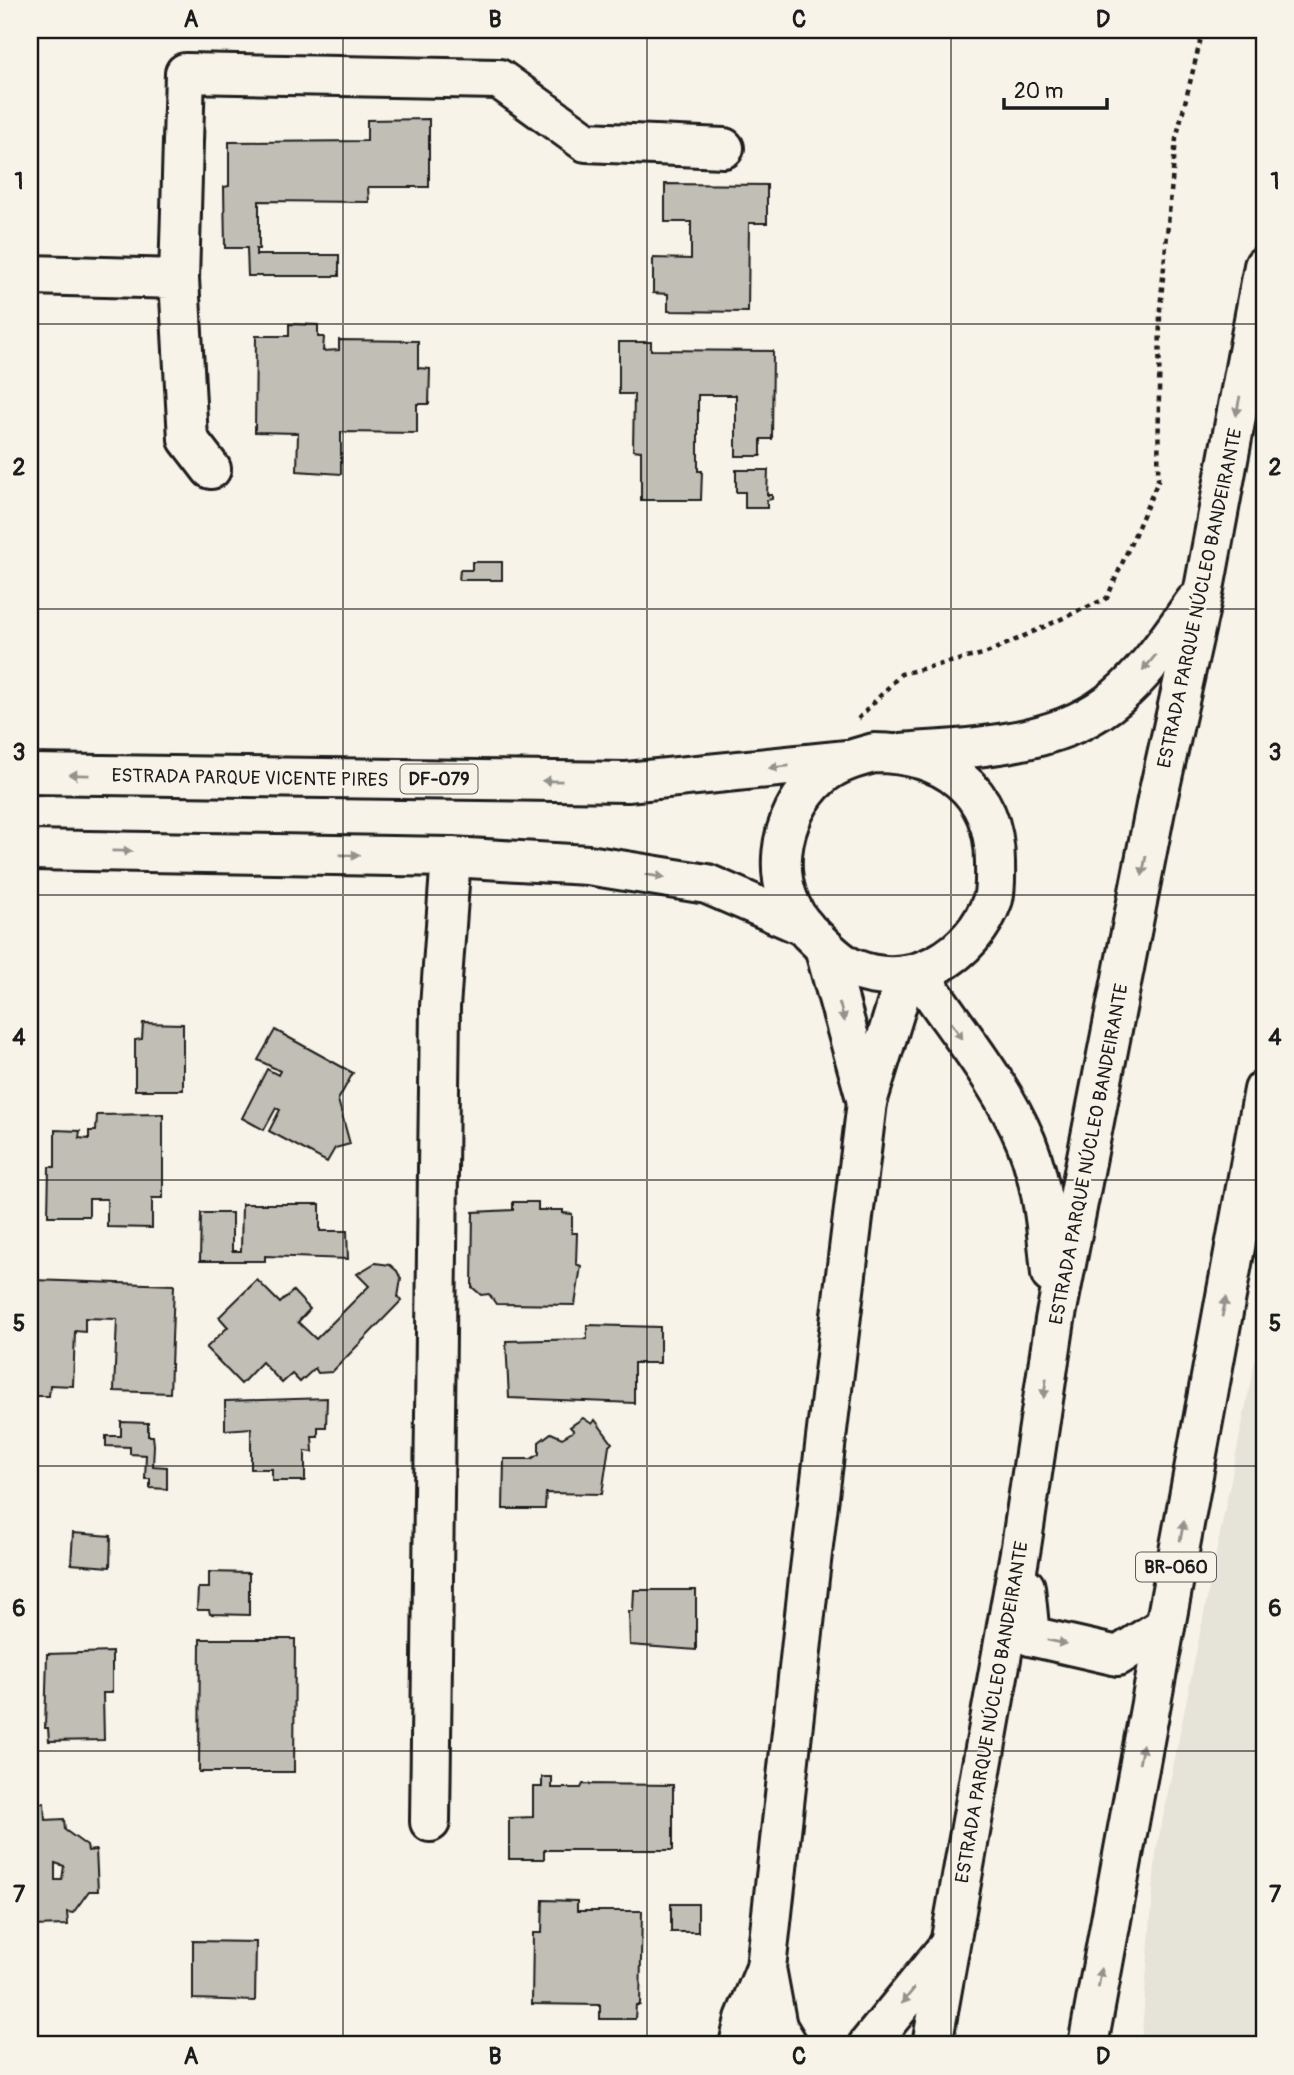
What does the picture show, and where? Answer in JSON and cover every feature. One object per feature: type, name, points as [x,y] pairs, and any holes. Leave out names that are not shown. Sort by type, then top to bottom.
[{"type":"main road","points":[[211,469],[188,439],[179,279],[185,74],[499,79],[586,142],[724,148]]},
{"type":"main road","name":"ESTRADA PARQUE NÚCLEO BANDEIRANTE","points":[[932,2045],[1021,1547],[1055,1320],[1157,800],[1205,589],[1264,266]]},
{"type":"main road","points":[[30,275],[179,279]]},
{"type":"main road","points":[[902,753],[993,745],[1035,737],[1079,721],[1116,698],[1148,665],[1205,589]]},
{"type":"main road","name":"ESTRADA PARQUE VICENTE PIRES","points":[[30,774],[627,782],[847,760],[874,753],[902,753],[929,759],[953,773],[978,801],[987,817],[995,844],[994,896],[983,920],[947,960],[912,974],[885,976],[852,969],[814,937],[707,884],[588,864],[451,857],[30,850]]},
{"type":"main road","name":"ESTRADA PARQUE VICENTE PIRES","points":[[814,937],[789,902],[782,876],[782,847],[789,820],[802,795],[847,760]]},
{"type":"main road","points":[[430,1822],[440,1007],[451,857]]},
{"type":"main road","points":[[814,937],[867,1102]]},
{"type":"main road","points":[[912,974],[996,1088],[1026,1142],[1045,1209],[1055,1320]]},
{"type":"main road","points":[[739,2045],[745,2019],[766,1968],[809,1577],[867,1102],[912,974]]},
{"type":"main road","name":"BR-060","points":[[1087,2045],[1264,1090]]},
{"type":"main road","points":[[1021,1547],[1030,1636],[1118,1656],[1165,1626]]},
{"type":"main road","points":[[868,2045],[949,1946]]},
{"type":"main road","points":[[766,1968],[780,2039]]},
{"type":"path","points":[[857,720],[901,674],[987,653],[1107,598],[1158,481],[1160,309],[1176,139],[1202,30]]},
{"type":"shaded area","points":[[1264,1315],[1264,2045],[1141,2045],[1156,1852]]},
{"type":"building","points":[[429,119],[429,187],[368,187],[369,202],[259,201],[259,249],[256,249],[256,255],[339,255],[339,276],[248,276],[247,248],[225,248],[224,187],[229,186],[229,142],[367,141],[367,120]]},
{"type":"building","points":[[665,184],[767,185],[767,223],[749,223],[748,312],[668,311],[668,294],[653,293],[653,258],[691,259],[691,222],[665,222]]},
{"type":"building","points":[[289,324],[318,325],[318,337],[324,337],[323,351],[339,350],[339,340],[418,341],[418,368],[430,369],[429,404],[417,404],[417,433],[341,432],[341,474],[297,471],[298,433],[255,432],[256,336],[289,336]]},
{"type":"building","points":[[619,342],[651,342],[651,350],[773,351],[772,439],[761,439],[761,456],[736,456],[736,395],[698,395],[698,471],[702,471],[701,500],[641,500],[641,451],[633,450],[634,394],[619,394]]},
{"type":"building","points":[[736,470],[768,470],[767,495],[772,495],[772,499],[767,500],[767,508],[745,508],[745,492],[736,492]]},
{"type":"building","points":[[472,562],[502,562],[502,580],[459,580],[460,570],[472,570]]},
{"type":"building","points":[[143,1023],[183,1024],[183,1090],[135,1090],[135,1040],[142,1039]]},
{"type":"building","points":[[275,1030],[353,1073],[338,1100],[350,1144],[335,1148],[327,1162],[269,1131],[280,1110],[276,1108],[264,1130],[242,1118],[267,1069],[278,1075],[280,1071],[258,1060]]},
{"type":"building","points":[[163,1114],[163,1198],[152,1198],[152,1228],[107,1227],[107,1199],[89,1199],[89,1216],[48,1216],[49,1167],[55,1167],[55,1130],[80,1131],[79,1138],[89,1139],[89,1131],[96,1131],[97,1115]]},
{"type":"building","points":[[513,1202],[538,1202],[538,1210],[563,1210],[563,1213],[572,1214],[572,1233],[577,1233],[576,1264],[581,1266],[575,1305],[496,1304],[489,1294],[481,1295],[472,1287],[473,1212],[513,1210]]},
{"type":"building","points":[[242,1204],[320,1204],[320,1231],[347,1231],[348,1259],[265,1256],[265,1261],[200,1261],[201,1213],[232,1213],[232,1251],[241,1251]]},
{"type":"building","points":[[375,1263],[390,1265],[397,1271],[401,1279],[398,1297],[401,1301],[332,1372],[318,1373],[315,1368],[300,1382],[292,1374],[282,1383],[262,1362],[241,1384],[206,1348],[228,1327],[219,1317],[257,1280],[280,1303],[293,1291],[310,1309],[298,1322],[316,1339],[369,1286],[357,1274]]},
{"type":"building","points":[[33,1280],[174,1285],[170,1393],[114,1391],[117,1319],[85,1318],[85,1332],[75,1331],[73,1386],[50,1385],[49,1396],[30,1396]]},
{"type":"building","points":[[587,1325],[660,1327],[660,1363],[634,1363],[634,1403],[509,1398],[506,1341],[587,1339]]},
{"type":"building","points":[[327,1398],[326,1427],[318,1427],[318,1436],[312,1436],[313,1452],[305,1451],[305,1481],[272,1481],[272,1469],[251,1469],[251,1428],[225,1430],[225,1401]]},
{"type":"building","points":[[583,1418],[592,1424],[595,1420],[612,1443],[609,1446],[602,1494],[546,1493],[545,1509],[503,1509],[504,1459],[531,1459],[539,1454],[539,1442],[551,1433],[562,1438],[574,1431],[570,1427]]},
{"type":"building","points":[[121,1422],[148,1423],[148,1436],[153,1436],[153,1466],[167,1467],[167,1489],[150,1488],[150,1479],[145,1479],[146,1455],[130,1454],[130,1447],[106,1446],[106,1436],[121,1436]]},
{"type":"building","points":[[73,1533],[111,1536],[110,1567],[71,1564]]},
{"type":"building","points":[[209,1572],[249,1573],[249,1615],[210,1614],[209,1610],[197,1610],[198,1588],[209,1588]]},
{"type":"building","points":[[634,1590],[696,1590],[696,1650],[630,1645],[629,1611],[633,1611]]},
{"type":"building","points":[[200,1639],[295,1639],[294,1772],[199,1772]]},
{"type":"building","points":[[112,1652],[112,1693],[103,1693],[104,1740],[49,1741],[48,1728],[45,1728],[47,1654]]},
{"type":"building","points":[[542,1777],[552,1777],[552,1788],[581,1788],[583,1784],[673,1785],[673,1850],[544,1850],[544,1859],[509,1859],[509,1818],[533,1817],[533,1787],[542,1787]]},
{"type":"building","points":[[44,1803],[45,1820],[64,1819],[65,1830],[87,1846],[88,1851],[96,1850],[98,1891],[89,1891],[73,1913],[67,1912],[68,1925],[30,1926],[30,1804]],"holes":[[[55,1863],[64,1866],[62,1880],[55,1880]]]},
{"type":"building","points":[[543,1900],[577,1901],[577,1911],[642,1911],[640,2005],[636,2005],[635,2019],[600,2019],[600,2005],[532,2004],[533,1933],[542,1933]]},
{"type":"building","points":[[671,1904],[698,1904],[698,1932],[671,1932]]},
{"type":"building","points":[[193,1941],[256,1942],[255,2001],[193,1999]]}]
